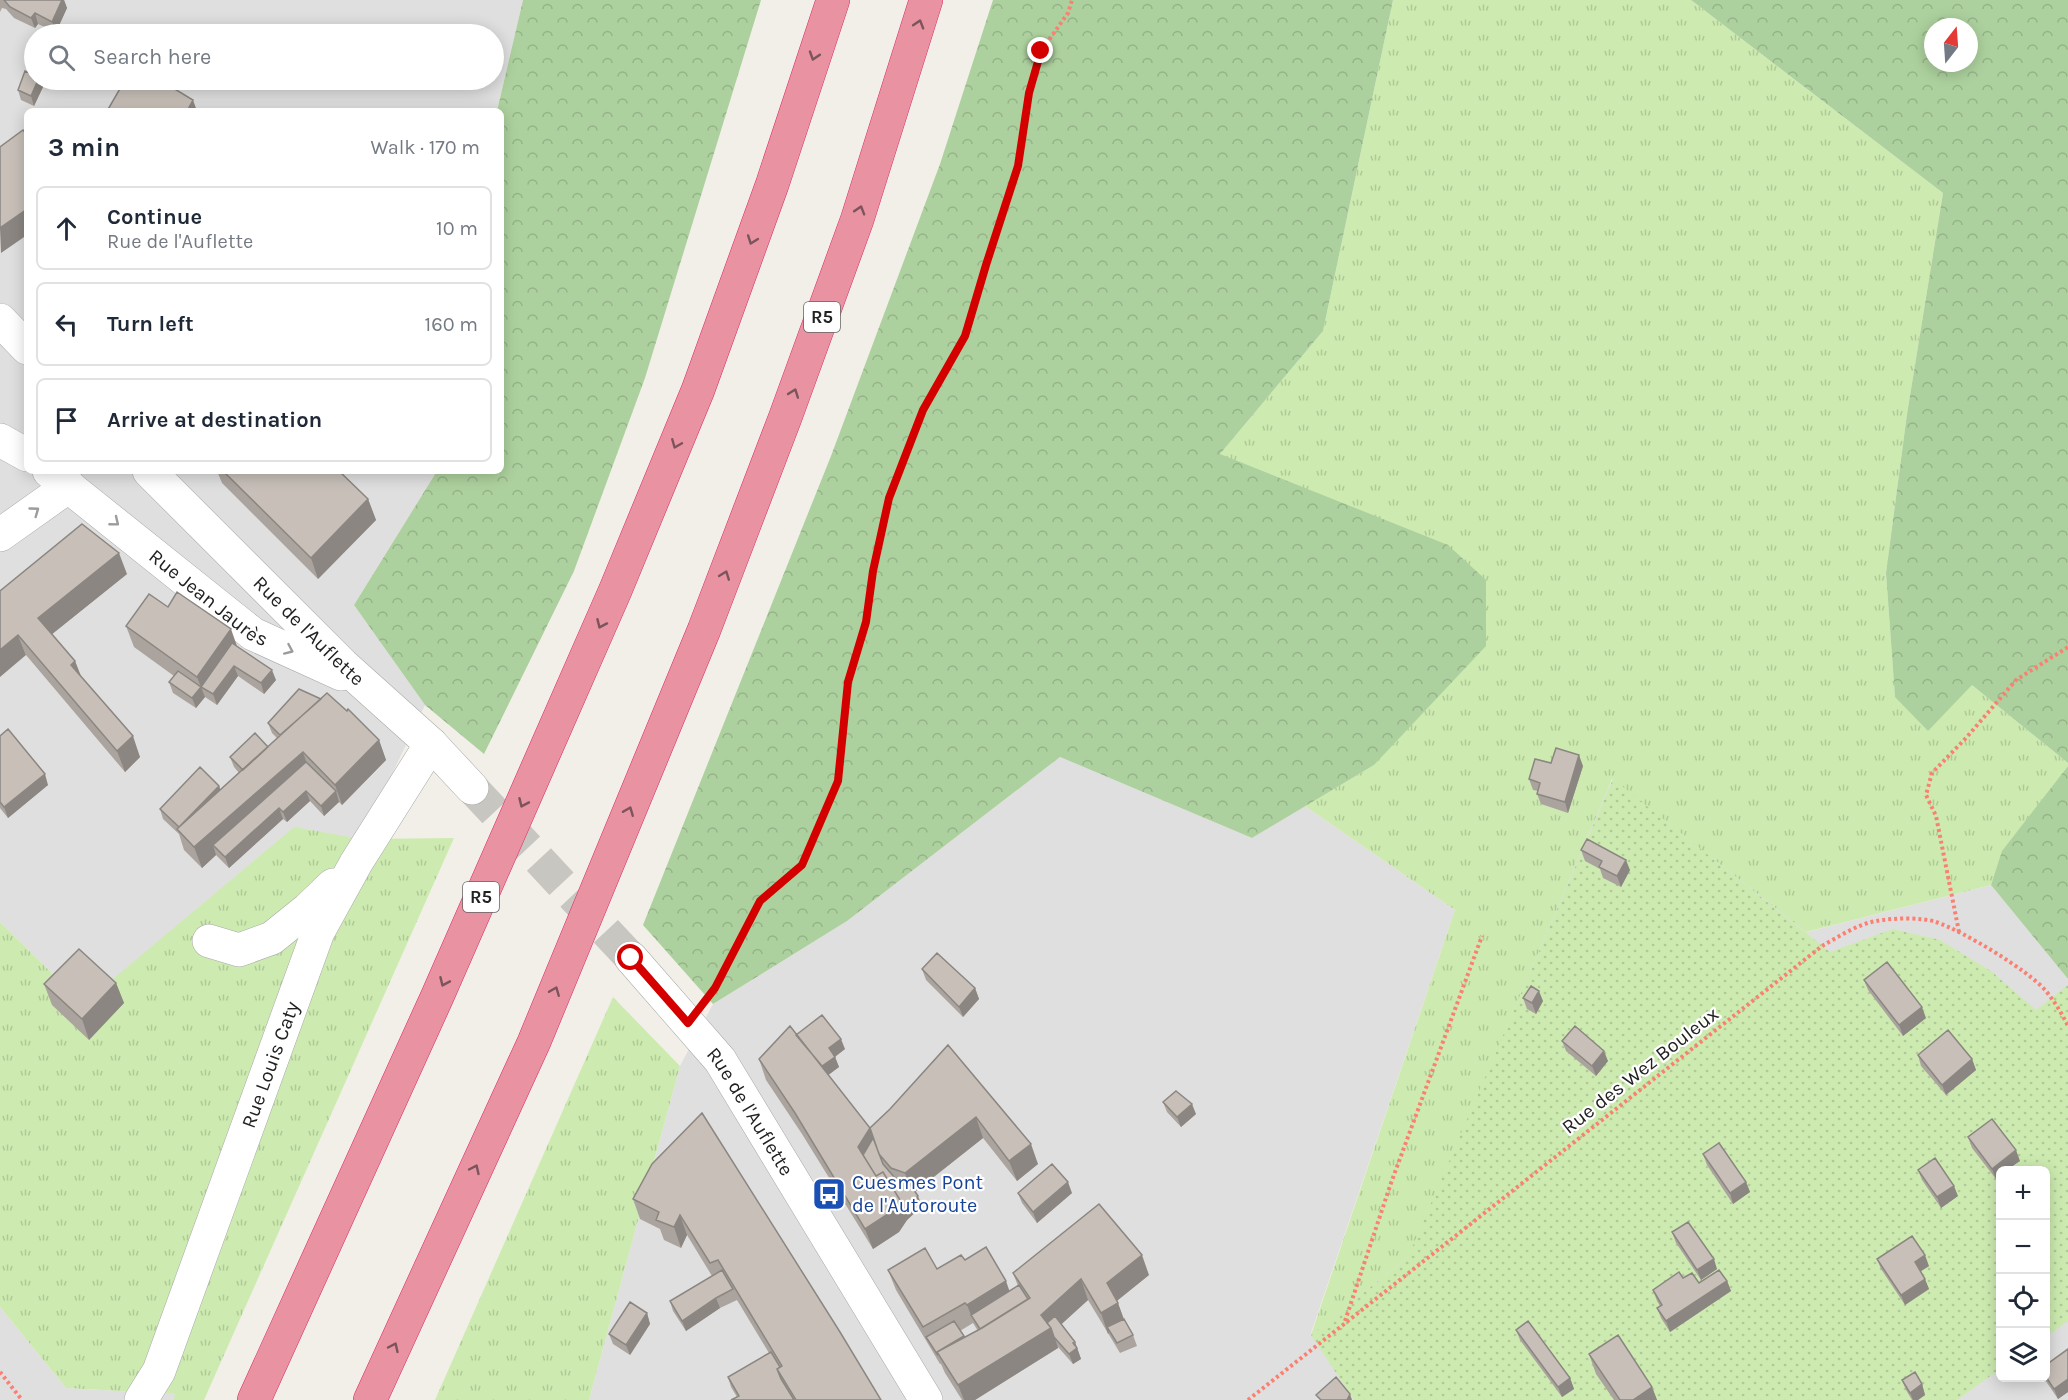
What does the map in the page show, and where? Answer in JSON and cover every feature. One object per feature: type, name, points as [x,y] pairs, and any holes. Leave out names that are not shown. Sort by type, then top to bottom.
[{"type":"highway","name":"R5","points":[[254,1400],[438,997],[615,591],[698,390],[772,185],[833,0]]},
{"type":"highway","name":"R5","points":[[370,1400],[534,1042],[704,630],[781,429],[857,220],[926,0]]},
{"type":"street","points":[[0,320],[24,345]]},
{"type":"street","points":[[0,440],[24,453]]},
{"type":"street","name":"Rue de l'Auflette","points":[[152,474],[365,684],[431,744],[472,788]]},
{"type":"street","name":"Rue Jean Jaurès","points":[[0,536],[59,478],[254,634],[365,684]]},
{"type":"street","name":"Rue Louis Caty","points":[[141,1400],[159,1371],[318,932],[356,863],[431,744]]},
{"type":"street","points":[[209,941],[239,950],[272,938],[308,909],[356,863]]},
{"type":"street","name":"Rue de l'Auflette","points":[[631,958],[720,1060],[926,1400]]},
{"type":"path","points":[[688,1023],[715,988],[760,901],[802,865],[838,781],[848,682],[866,622],[873,571],[889,498],[923,410],[965,336],[1018,166],[1029,93],[1041,51],[1068,13],[1072,0]]},
{"type":"path","points":[[1959,932],[1936,816],[1926,795],[1932,773],[2016,680],[2068,647]]},
{"type":"path","name":"Rue des Wez Bouleux","points":[[1248,1400],[1822,946],[1842,934],[1875,921],[1905,919],[1934,921],[1959,932],[2018,968],[2044,989],[2061,1011],[2068,1026]]},
{"type":"path","points":[[1345,1322],[1390,1183],[1482,936]]},
{"type":"path","points":[[0,1372],[22,1400]]},
{"type":"shaded area","points":[[0,0],[523,0],[504,81],[504,24],[24,24],[24,90],[502,90],[498,108],[24,108],[24,474],[435,474],[354,605],[425,705],[361,839],[83,1004],[0,922]]},
{"type":"shaded area","points":[[1060,757],[1252,838],[1305,806],[1455,910],[1310,1336],[1613,779],[1807,932],[1991,885],[2068,979],[2068,1400],[589,1400],[680,1066],[713,1004],[847,921]]},
{"type":"shaded area","points":[[0,1307],[66,1388],[176,1394],[173,1400],[0,1400]]},
{"type":"green space","points":[[523,0],[761,0],[645,378],[574,571],[484,754],[425,705],[354,605],[435,474],[504,474],[504,108],[498,108],[502,90],[504,90],[504,81]]},
{"type":"green space","points":[[993,0],[1393,0],[1323,331],[1220,454],[1448,545],[1486,580],[1486,646],[1374,765],[1252,838],[1060,757],[847,921],[713,1004],[643,925],[831,456],[940,164]]},
{"type":"green space","points":[[1393,0],[1691,0],[1943,193],[1907,414],[1886,573],[1895,696],[1972,685],[2068,763],[2068,766],[2003,851],[1991,885],[1806,932],[1612,779],[1410,1255],[1311,1335],[1455,910],[1305,806],[1374,765],[1220,454],[1323,331]]},
{"type":"green space","points":[[1691,0],[2068,0],[2068,763],[1972,685],[1928,731],[1895,697],[1886,573],[1907,414],[1943,193]]},
{"type":"green space","points":[[2068,766],[2068,979],[1991,885],[2002,851]]},
{"type":"green space","points":[[1613,779],[1830,952],[1893,929],[1940,940],[1991,971],[2036,1010],[2068,985],[2068,1321],[2050,1334],[2050,1166],[1996,1166],[1996,1372],[1957,1400],[1354,1400],[1311,1335],[1408,1257]]},
{"type":"green space","points":[[294,827],[361,839],[454,838],[204,1400],[173,1400],[175,1394],[66,1388],[0,1307],[0,922],[83,1004]]},
{"type":"green space","points":[[613,997],[680,1066],[589,1400],[435,1400]]},
{"type":"building","points":[[4,0],[62,0],[52,22],[35,13],[31,18],[10,7]]},
{"type":"building","points":[[24,74],[24,90],[34,90],[31,96],[18,90]]},
{"type":"building","points":[[119,90],[176,90],[193,100],[189,108],[109,108]]},
{"type":"building","points":[[24,131],[24,211],[0,228],[0,147]]},
{"type":"building","points":[[226,474],[342,474],[368,499],[311,558]]},
{"type":"building","points":[[82,524],[119,553],[38,618],[75,661],[71,665],[133,736],[117,751],[18,635],[0,650],[0,591]]},
{"type":"building","points":[[177,592],[231,629],[197,677],[126,626],[149,594],[168,607]]},
{"type":"building","points":[[232,643],[272,670],[261,683],[234,666],[213,694],[201,687]]},
{"type":"building","points":[[178,671],[201,687],[192,698],[169,682]]},
{"type":"building","points":[[299,689],[321,699],[280,735],[268,723]]},
{"type":"building","points":[[327,693],[347,711],[348,709],[379,740],[335,785],[303,752],[194,847],[177,829]]},
{"type":"building","points":[[8,729],[45,774],[4,807],[0,802],[0,736]]},
{"type":"building","points":[[255,733],[268,747],[243,770],[230,757]]},
{"type":"building","points":[[1556,748],[1579,755],[1565,802],[1537,794],[1540,783],[1529,779],[1535,759],[1551,763]]},
{"type":"building","points":[[306,762],[336,791],[321,806],[306,791],[283,812],[279,808],[225,857],[213,845]]},
{"type":"building","points":[[200,767],[219,786],[179,827],[160,809]]},
{"type":"building","points":[[1587,839],[1626,860],[1617,876],[1599,867],[1602,861],[1581,850]]},
{"type":"building","points":[[79,949],[116,983],[82,1019],[44,984]]},
{"type":"building","points":[[937,953],[975,988],[959,1007],[922,969]]},
{"type":"building","points":[[1887,962],[1922,1007],[1899,1025],[1864,980]]},
{"type":"building","points":[[1531,986],[1539,991],[1532,1003],[1523,998]]},
{"type":"building","points":[[822,1015],[841,1039],[829,1048],[835,1057],[822,1066],[796,1035]]},
{"type":"building","points":[[790,1026],[870,1128],[858,1147],[876,1176],[883,1172],[900,1200],[891,1212],[865,1229],[795,1113],[759,1059]]},
{"type":"building","points":[[1575,1026],[1604,1051],[1592,1066],[1562,1041]]},
{"type":"building","points":[[1948,1030],[1972,1059],[1942,1085],[1918,1055]]},
{"type":"building","points":[[948,1045],[1031,1144],[1009,1161],[976,1117],[905,1173],[891,1168],[879,1154],[870,1128]]},
{"type":"building","points":[[1176,1091],[1192,1104],[1177,1117],[1163,1102]]},
{"type":"building","points":[[702,1113],[881,1400],[796,1400],[777,1369],[782,1366],[718,1260],[710,1263],[680,1215],[674,1227],[656,1220],[659,1212],[633,1199],[652,1164]]},
{"type":"building","points":[[1992,1119],[2016,1150],[1992,1169],[1968,1137]]},
{"type":"building","points":[[873,1138],[883,1164],[895,1178],[909,1183],[918,1196],[903,1210],[900,1200],[883,1172],[876,1176],[863,1155]]},
{"type":"building","points":[[1719,1143],[1746,1182],[1730,1193],[1703,1154]]},
{"type":"building","points":[[1935,1158],[1954,1186],[1937,1197],[1918,1170]]},
{"type":"building","points":[[1052,1164],[1068,1182],[1033,1212],[1018,1193]]},
{"type":"building","points":[[1099,1204],[1142,1255],[1107,1283],[1118,1303],[1101,1313],[1081,1279],[1041,1315],[1051,1328],[958,1385],[937,1352],[982,1328],[1030,1298],[1013,1273]]},
{"type":"building","points":[[1688,1222],[1714,1259],[1697,1270],[1672,1232]]},
{"type":"building","points":[[1912,1236],[1925,1255],[1915,1262],[1925,1279],[1901,1295],[1877,1259]]},
{"type":"building","points":[[986,1247],[1006,1281],[967,1305],[965,1303],[923,1327],[888,1270],[925,1248],[937,1269],[961,1255],[965,1260]]},
{"type":"building","points":[[722,1270],[733,1289],[682,1321],[670,1301]]},
{"type":"building","points":[[1719,1270],[1727,1281],[1666,1321],[1657,1308],[1662,1305],[1653,1290],[1679,1272],[1683,1278],[1692,1273],[1699,1283]]},
{"type":"building","points":[[1019,1285],[1028,1299],[980,1329],[971,1315]]},
{"type":"building","points":[[630,1302],[647,1313],[626,1345],[609,1334]]},
{"type":"building","points":[[1055,1316],[1075,1342],[1073,1343],[1077,1348],[1069,1354],[1054,1337],[1047,1323]]},
{"type":"building","points":[[1124,1319],[1133,1335],[1117,1343],[1107,1327]]},
{"type":"building","points":[[954,1321],[964,1336],[937,1354],[926,1337]]},
{"type":"building","points":[[1528,1321],[1570,1378],[1558,1387],[1516,1330]]},
{"type":"building","points":[[1618,1335],[1652,1387],[1633,1400],[1620,1400],[1589,1354]]},
{"type":"building","points":[[2068,1349],[2068,1379],[2054,1389],[2049,1382],[2050,1362]]},
{"type":"building","points":[[771,1352],[780,1367],[777,1369],[781,1379],[794,1400],[731,1400],[739,1396],[728,1377]]},
{"type":"building","points":[[1915,1372],[1922,1384],[1910,1393],[1902,1380]]},
{"type":"building","points":[[1336,1377],[1350,1394],[1347,1400],[1321,1400],[1316,1395]]},
{"type":"tunnel","points":[[472,788],[631,958]]},
{"type":"place","name":"Cuesmes Pont de l'Autoroute","points":[[829,1194]]},
{"type":"route","points":[[631,958],[688,1023],[715,988],[760,901],[802,865],[821,825],[838,781],[848,682],[866,622],[873,571],[889,498],[923,410],[965,336],[1018,166],[1029,93],[1041,51]]}]
